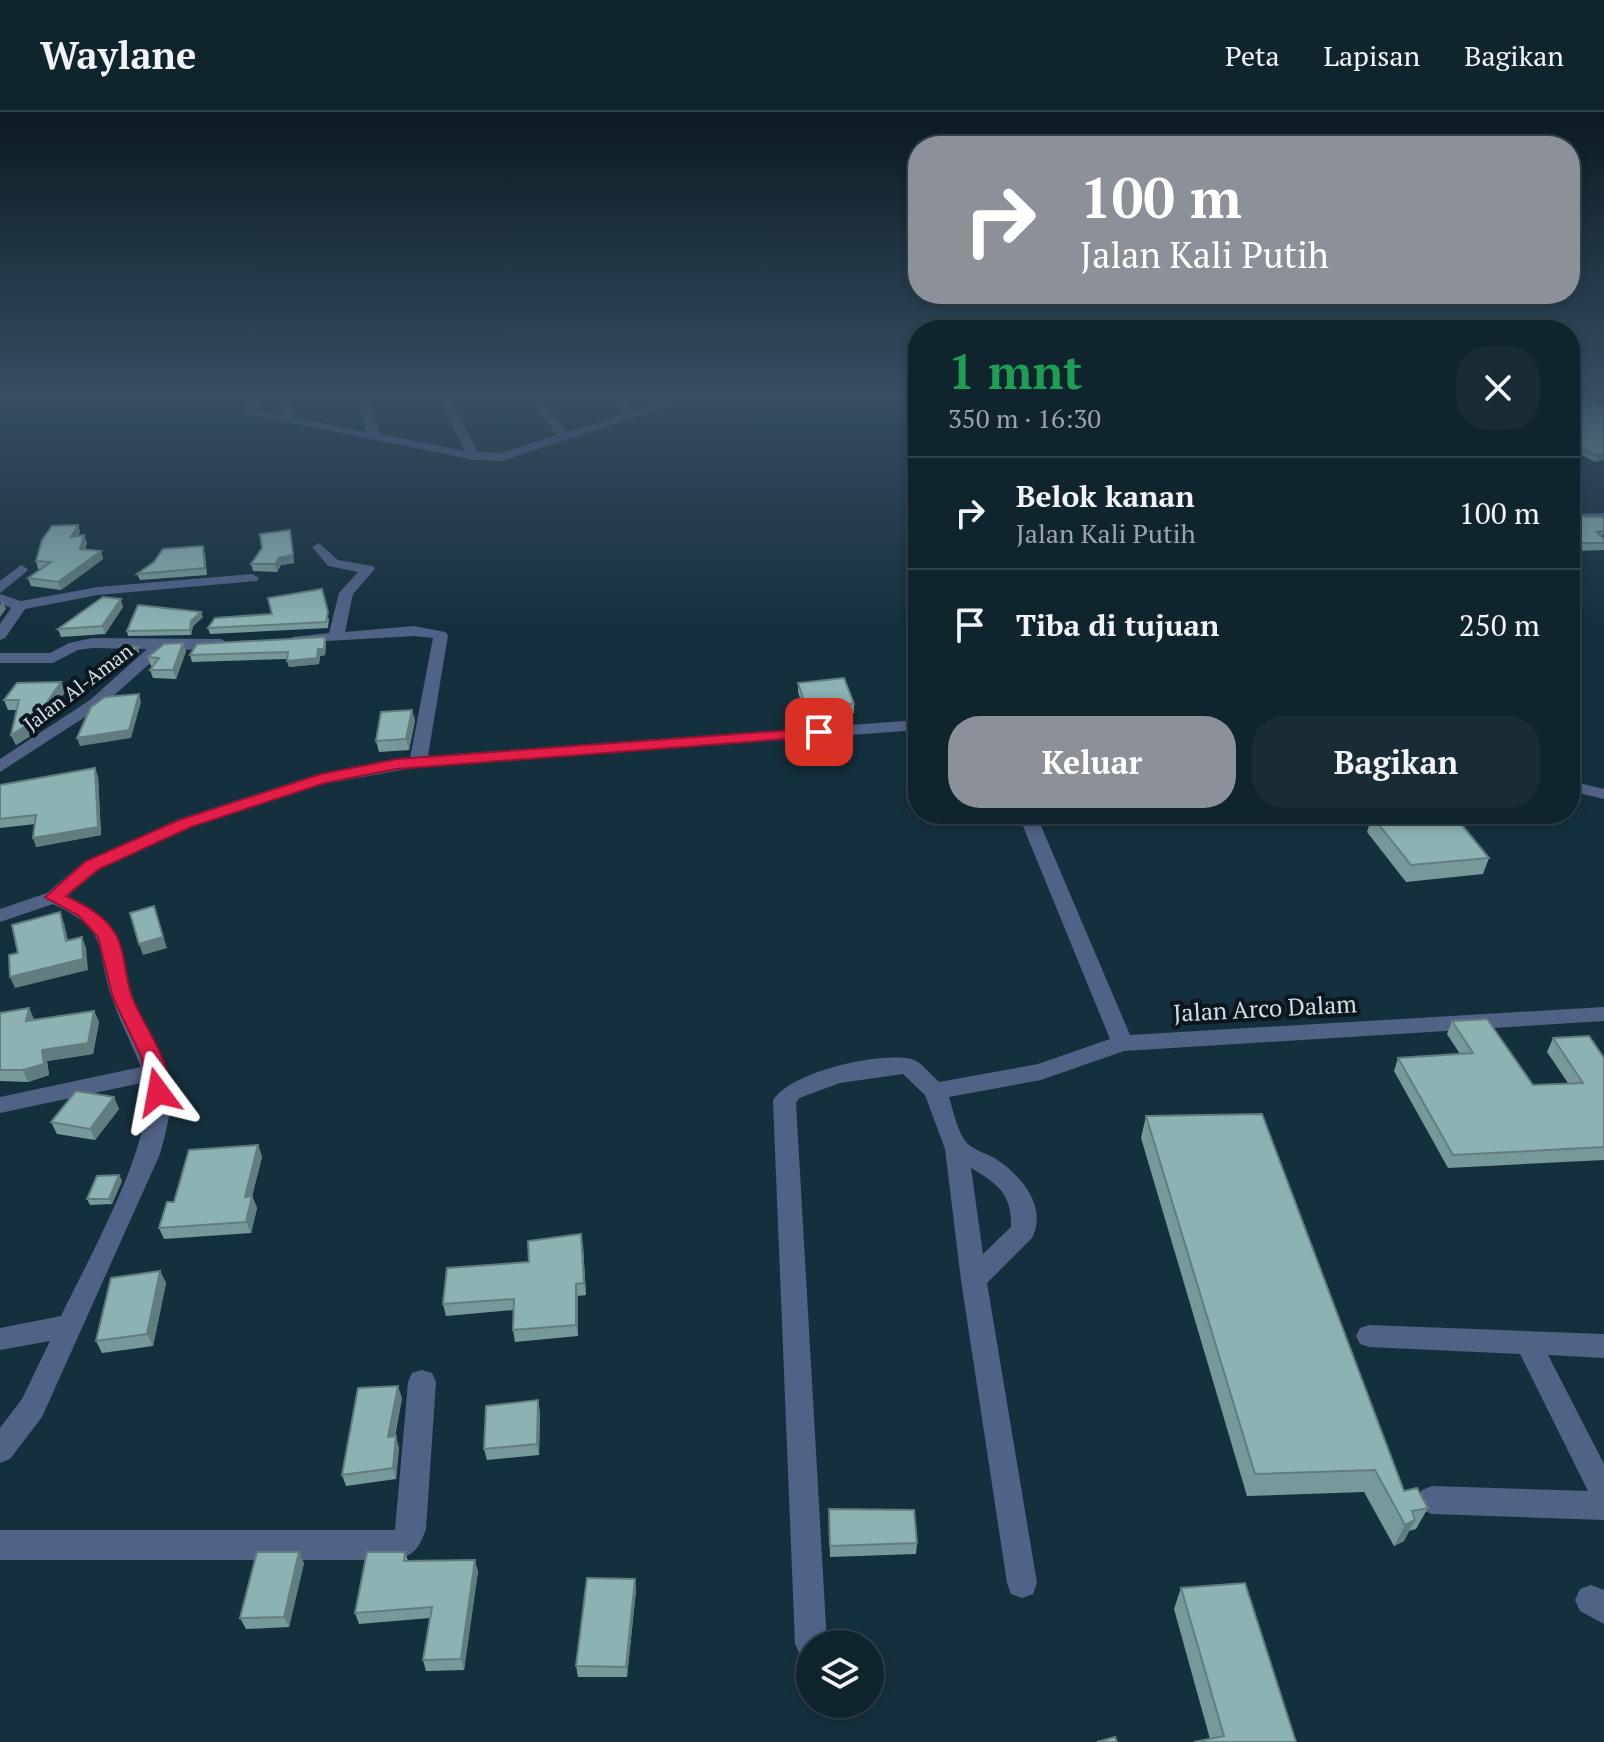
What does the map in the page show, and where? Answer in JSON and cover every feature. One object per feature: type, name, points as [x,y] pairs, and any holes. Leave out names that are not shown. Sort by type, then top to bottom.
[{"type":"street","points":[[1598,517],[1604,529]]},
{"type":"street","points":[[319,547],[333,563],[368,569],[346,593],[336,636]]},
{"type":"street","points":[[0,589],[21,569]]},
{"type":"street","points":[[0,598],[20,606],[98,591],[252,578]]},
{"type":"street","points":[[0,635],[20,606]]},
{"type":"street","points":[[287,640],[414,631],[440,635],[418,762]]},
{"type":"street","name":"Jalan Al-Aman","points":[[0,658],[53,658],[74,646],[93,643],[161,645]]},
{"type":"street","points":[[161,645],[240,643]]},
{"type":"street","name":"Jalan Al-Aman","points":[[0,767],[96,703],[161,645]]},
{"type":"street","points":[[0,916],[54,897],[92,865],[185,823],[321,779],[418,762],[908,726]]},
{"type":"street","points":[[1580,788],[1604,794]]},
{"type":"street","points":[[1031,824],[1122,1043]]},
{"type":"street","points":[[0,1450],[32,1408],[153,1140],[160,1113],[157,1072],[122,998],[107,936],[85,912],[54,897]]},
{"type":"street","name":"Jalan Arco Dalam","points":[[935,1091],[1025,1076],[1122,1043],[1604,1014]]},
{"type":"street","points":[[810,1630],[784,1101],[788,1092],[806,1083],[891,1066],[908,1066],[935,1091],[957,1149],[974,1280],[1022,1583]]},
{"type":"street","points":[[0,1105],[157,1072]]},
{"type":"street","points":[[957,1149],[983,1162],[1009,1183],[1022,1201],[1023,1231],[974,1280]]},
{"type":"street","points":[[0,1339],[70,1326]]},
{"type":"street","points":[[1369,1336],[1604,1346]]},
{"type":"street","points":[[1528,1343],[1604,1494]]},
{"type":"street","points":[[0,1545],[399,1545],[407,1540],[411,1529],[422,1382]]},
{"type":"street","points":[[1432,1500],[1604,1506]]},
{"type":"building","points":[[1580,516],[1604,517],[1604,531],[1597,532],[1604,543],[1580,543]]},
{"type":"building","points":[[78,525],[71,537],[84,535],[80,549],[101,551],[58,582],[28,578],[51,562],[36,561],[42,540],[52,526]]},
{"type":"building","points":[[290,530],[293,555],[279,558],[275,564],[251,564],[262,548],[260,534]]},
{"type":"building","points":[[203,546],[205,568],[137,574],[154,562],[163,549]]},
{"type":"building","points":[[322,589],[328,612],[326,622],[208,628],[215,618],[272,614],[268,598]]},
{"type":"building","points":[[103,597],[121,599],[102,626],[58,629]]},
{"type":"building","points":[[138,605],[201,612],[191,621],[190,630],[127,631]]},
{"type":"building","points":[[325,637],[324,649],[318,649],[317,658],[287,661],[288,652],[190,655],[197,644]]},
{"type":"building","points":[[183,643],[173,670],[150,670],[159,658],[148,657],[164,644]]},
{"type":"building","points":[[120,646],[138,647],[124,659],[115,658]]},
{"type":"building","points":[[844,678],[854,704],[847,704],[849,709],[808,713],[798,683]]},
{"type":"building","points":[[61,682],[34,721],[11,735],[19,700],[4,700],[17,683]]},
{"type":"building","points":[[139,694],[129,730],[77,738],[91,707],[105,697]]},
{"type":"building","points":[[412,710],[406,739],[376,741],[381,712]]},
{"type":"building","points":[[95,768],[98,827],[33,838],[36,815],[0,819],[0,785]]},
{"type":"building","points":[[1378,824],[1461,824],[1489,858],[1411,865]]},
{"type":"building","points":[[154,906],[163,937],[139,944],[130,913]]},
{"type":"building","points":[[60,912],[66,941],[82,937],[83,959],[10,977],[9,955],[18,953],[12,925]]},
{"type":"building","points":[[29,1008],[26,1021],[94,1011],[88,1043],[42,1050],[44,1064],[23,1070],[0,1070],[0,1013]]},
{"type":"building","points":[[1487,1019],[1533,1085],[1583,1083],[1553,1038],[1589,1036],[1604,1058],[1604,1147],[1453,1155],[1398,1058],[1473,1053],[1452,1021]]},
{"type":"building","points":[[76,1091],[114,1097],[90,1129],[51,1122]]},
{"type":"building","points":[[1262,1114],[1404,1491],[1417,1488],[1428,1508],[1412,1511],[1415,1520],[1405,1525],[1375,1470],[1255,1474],[1146,1116]]},
{"type":"building","points":[[258,1145],[245,1197],[252,1196],[246,1222],[159,1228],[167,1202],[174,1202],[189,1150]]},
{"type":"building","points":[[119,1175],[109,1199],[87,1199],[97,1176]]},
{"type":"building","points":[[581,1234],[584,1283],[576,1284],[576,1325],[513,1330],[514,1299],[443,1304],[447,1268],[529,1262],[528,1241]]},
{"type":"building","points":[[160,1271],[147,1334],[96,1341],[111,1278]]},
{"type":"building","points":[[398,1386],[388,1437],[396,1436],[393,1468],[342,1475],[358,1388]]},
{"type":"building","points":[[538,1400],[537,1444],[484,1449],[486,1406]]},
{"type":"building","points":[[829,1509],[914,1510],[917,1543],[830,1546]]},
{"type":"building","points":[[257,1552],[299,1552],[284,1617],[240,1618]]},
{"type":"building","points":[[367,1552],[405,1552],[404,1561],[475,1560],[461,1659],[423,1660],[432,1607],[355,1613]]},
{"type":"building","points":[[587,1578],[635,1579],[626,1667],[576,1666]]},
{"type":"building","points":[[1245,1583],[1296,1742],[1194,1742],[1224,1736],[1181,1588]]},
{"type":"building","points":[[1115,1737],[1117,1742],[1097,1742]]},
{"type":"route","points":[[158,1092],[157,1072],[122,998],[107,936],[85,912],[54,897],[92,865],[217,812],[321,779],[397,764],[819,732]]}]
